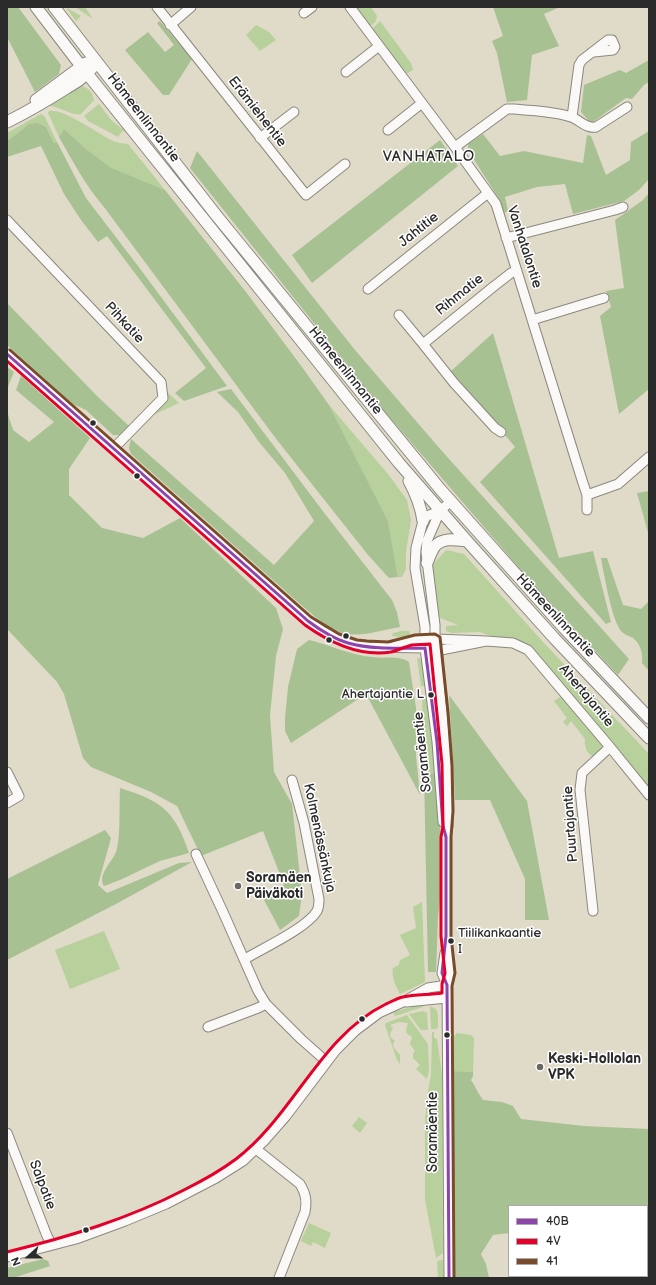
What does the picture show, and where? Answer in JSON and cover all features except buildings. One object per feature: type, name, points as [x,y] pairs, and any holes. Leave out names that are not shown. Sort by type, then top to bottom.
[{"type":"main road","name":"Hämeenlinnantie","points":[[54,7],[216,215],[451,501],[564,628],[649,718]]},
{"type":"main road","name":"Hämeenlinnantie","points":[[39,8],[84,69],[399,463],[555,639],[649,738]]},
{"type":"main road","points":[[8,122],[84,69],[90,61],[95,61]]},
{"type":"main road","points":[[399,463],[414,490],[422,512],[423,521]]},
{"type":"main road","points":[[427,563],[435,546],[443,541],[467,541]]},
{"type":"street","name":"Erämiehentie","points":[[157,7],[306,195],[344,164]]},
{"type":"street","points":[[170,25],[191,7]]},
{"type":"street","points":[[304,13],[312,7]]},
{"type":"street","name":"Vanhatalontie","points":[[350,7],[496,204],[586,495],[587,510]]},
{"type":"street","points":[[346,72],[379,46]]},
{"type":"street","points":[[572,117],[579,65],[587,55],[594,52]]},
{"type":"street","points":[[388,130],[422,104]]},
{"type":"street","points":[[455,147],[507,109],[560,114],[572,117],[592,128],[596,127],[627,107]]},
{"type":"street","points":[[260,138],[294,112]]},
{"type":"street","name":"Jahtitie","points":[[368,289],[488,193]]},
{"type":"street","points":[[506,238],[622,207]]},
{"type":"street","name":"Pihkatie","points":[[7,220],[161,382],[163,398],[114,448]]},
{"type":"street","name":"Rihmatie","points":[[423,344],[493,287],[517,271]]},
{"type":"street","points":[[532,320],[604,298]]},
{"type":"street","points":[[398,314],[454,384],[494,428],[501,432]]},
{"type":"street","points":[[7,354],[308,621],[322,631],[347,643],[368,647],[391,647],[412,640],[425,644],[435,639]]},
{"type":"street","points":[[586,495],[618,484],[649,457]]},
{"type":"street","name":"Soramäentie","points":[[446,837],[443,826],[437,742],[425,644],[425,627],[415,568],[416,548],[423,521],[427,516],[440,511],[451,501]]},
{"type":"street","name":"Soramäentie","points":[[440,511],[427,541],[426,552],[435,625],[436,651],[447,764],[448,826],[446,837],[446,936],[450,973],[446,985],[449,1278]]},
{"type":"street","name":"Ahertajantie","points":[[435,639],[513,643],[528,650],[649,795]]},
{"type":"street","name":"Ahertajantie","points":[[425,644],[436,651],[486,641]]},
{"type":"street","name":"Puurtajantie","points":[[593,911],[580,790],[582,773],[610,747]]},
{"type":"street","points":[[7,772],[19,796],[7,803]]},
{"type":"street","name":"Kolmenässänkuja","points":[[245,959],[300,928],[312,918],[318,910],[319,899],[304,823],[292,780]]},
{"type":"street","points":[[196,854],[245,959],[258,991],[266,1004],[301,1039],[327,1062]]},
{"type":"street","points":[[7,1257],[52,1246],[125,1221],[186,1195],[228,1171],[256,1149],[279,1125],[346,1039],[386,1009],[403,1002],[428,988],[446,985]]},
{"type":"street","points":[[403,1002],[446,998]]},
{"type":"street","points":[[208,1027],[266,1004]]},
{"type":"street","name":"Salpatie","points":[[7,1133],[52,1246]]},
{"type":"street","points":[[256,1149],[300,1184],[307,1202],[305,1212],[279,1278]]},
{"type":"green space","points":[[7,7],[18,7],[61,65],[59,74],[35,92],[7,37]]},
{"type":"green space","points":[[75,7],[85,7],[93,19]]},
{"type":"green space","points":[[355,7],[371,7],[377,16],[376,21],[372,25],[369,25]]},
{"type":"green space","points":[[493,7],[560,7],[544,14],[559,46],[532,55],[527,100],[507,102],[497,53],[492,41],[503,36]]},
{"type":"green space","points":[[67,8],[81,16],[76,21]]},
{"type":"green space","points":[[160,21],[192,59],[169,95],[163,95],[125,50],[148,32],[165,52],[174,45],[157,23]]},
{"type":"green space","points":[[380,21],[411,63],[413,70],[406,74],[372,29]]},
{"type":"green space","points":[[256,25],[269,32],[276,40],[260,51],[246,35]]},
{"type":"green space","points":[[649,60],[649,82],[644,85],[632,99],[626,98],[593,122],[588,120],[581,112],[584,85],[620,70],[626,73]]},
{"type":"green space","points":[[81,86],[90,91],[94,100],[81,114],[56,107],[46,106]]},
{"type":"green space","points":[[99,104],[112,121],[127,132],[122,131],[118,137],[88,121],[84,116]]},
{"type":"green space","points":[[49,111],[63,113],[113,141],[128,144],[165,190],[110,167],[85,148],[64,129],[59,137],[48,113]]},
{"type":"green space","points":[[41,114],[45,117],[57,142],[54,143],[46,127],[29,124],[7,141],[7,133]]},
{"type":"green space","points":[[37,123],[46,127],[54,143],[57,142],[86,198],[227,386],[184,401],[175,393],[206,368],[107,236],[98,242],[81,220],[64,194],[41,146],[7,157],[7,141],[29,124]]},
{"type":"green space","points":[[64,129],[85,148],[110,167],[165,190],[246,292],[302,367],[329,405],[388,521],[398,577],[389,578],[368,555],[277,440],[91,191],[59,137]]},
{"type":"green space","points":[[649,131],[649,179],[639,190],[624,201],[573,214],[565,184],[537,187],[505,197],[508,211],[504,213],[499,199],[468,150],[468,144],[483,134],[500,156],[524,151],[583,163],[587,135],[591,136],[606,175],[630,160],[631,142]]},
{"type":"green space","points":[[440,140],[458,166],[312,283],[292,255]]},
{"type":"green space","points":[[197,151],[355,350],[441,450],[629,659],[618,675],[533,584],[385,412],[190,168]]},
{"type":"green space","points":[[649,193],[649,389],[619,414],[600,316],[611,307],[606,291],[624,288],[615,220],[643,200]]},
{"type":"green space","points":[[7,303],[98,397],[129,426],[119,435],[113,435],[86,410],[73,404],[7,345]]},
{"type":"green space","points":[[493,333],[559,558],[593,551],[611,622],[606,624],[480,482],[515,447],[451,371]]},
{"type":"green space","points":[[7,367],[14,372],[7,389]]},
{"type":"green space","points":[[21,376],[90,438],[69,469],[69,495],[102,528],[143,538],[180,518],[276,608],[283,629],[276,656],[270,715],[274,772],[292,804],[302,894],[299,916],[280,930],[263,898],[284,885],[263,831],[201,856],[177,806],[151,792],[91,767],[83,758],[64,694],[57,682],[7,629],[7,411],[13,430],[29,442],[54,422],[16,390]]},
{"type":"green space","points":[[231,389],[392,600],[397,612],[400,627],[354,635],[339,632],[319,620],[131,454],[129,448],[131,439],[274,565],[314,521],[285,473],[259,442],[238,412],[217,392]]},
{"type":"green space","points":[[167,392],[179,403],[149,417],[166,396]]},
{"type":"green space","points":[[329,405],[388,474],[407,500],[411,520],[406,552],[406,569],[402,577],[398,577],[388,521]]},
{"type":"green space","points":[[649,491],[649,536],[637,493]]},
{"type":"green space","points":[[446,550],[464,554],[543,642],[649,754],[649,787],[528,650],[480,632],[451,633],[446,631],[446,626],[458,625],[433,615],[428,570]]},
{"type":"green space","points":[[601,558],[607,558],[623,605],[641,609],[649,601],[649,671],[642,663],[642,653],[636,640],[623,633],[618,627],[609,597]]},
{"type":"green space","points":[[409,631],[410,636],[406,638],[392,636],[393,633]]},
{"type":"green space","points":[[309,640],[364,656],[396,658],[409,662],[416,708],[416,756],[420,795],[366,694],[291,743],[285,731],[288,687],[297,649]]},
{"type":"green space","points":[[417,658],[420,658],[423,663],[425,686],[421,686]]},
{"type":"green space","points":[[449,695],[527,801],[549,920],[525,920],[525,879],[490,800],[455,800]]},
{"type":"green space","points":[[563,695],[602,744],[601,752],[597,757],[589,754],[585,746],[585,739],[571,721],[567,726],[563,722],[567,718],[554,701]]},
{"type":"green space","points":[[422,699],[427,699],[437,773],[424,772]]},
{"type":"green space","points":[[424,772],[437,773],[441,844],[441,891],[438,917],[436,972],[428,972]]},
{"type":"green space","points":[[120,788],[147,798],[157,803],[165,810],[172,817],[178,827],[189,853],[160,861],[104,886],[102,877],[118,846]]},
{"type":"green space","points":[[105,830],[111,838],[98,885],[107,893],[179,863],[192,862],[116,904],[7,960],[7,879]]},
{"type":"green space","points":[[422,902],[425,982],[400,994],[393,979],[393,968],[399,965],[400,960],[410,955],[400,935],[416,928],[413,907]]},
{"type":"green space","points":[[104,931],[120,969],[70,989],[55,950]]},
{"type":"green space","points":[[422,1004],[423,1007],[395,1016],[393,1012]]},
{"type":"green space","points":[[430,1006],[436,1009],[438,1015],[438,1027],[436,1029],[431,1029]]},
{"type":"green space","points":[[423,1011],[427,1013],[428,1030],[421,1030],[409,1014]]},
{"type":"green space","points":[[407,1015],[428,1044],[429,1070],[427,1079],[416,1069],[420,1065],[413,1058],[415,1051],[410,1044],[412,1037],[406,1031],[408,1023],[399,1022],[390,1025],[393,1028],[390,1034],[391,1038],[395,1041],[393,1044],[394,1048],[400,1055],[400,1064],[397,1060],[385,1025],[386,1023]]},
{"type":"green space","points":[[432,1032],[434,1032],[434,1038],[437,1039],[442,1074],[443,1253],[436,1258],[425,1200],[425,1124],[427,1096],[431,1075]]},
{"type":"green space","points":[[457,1033],[471,1035],[474,1038],[473,1072],[452,1071],[452,1041]]},
{"type":"green space","points":[[452,1071],[473,1072],[471,1080],[483,1100],[502,1102],[513,1106],[521,1119],[584,1126],[649,1129],[649,1260],[648,1205],[508,1205],[508,1233],[493,1235],[481,1254],[486,1264],[489,1278],[454,1278]]},
{"type":"green space","points":[[359,1117],[367,1123],[360,1133],[352,1126]]},
{"type":"green space","points":[[309,1223],[331,1233],[325,1248],[313,1242],[311,1246],[301,1241]]},
{"type":"green space","points":[[43,1259],[48,1261],[50,1266],[13,1278],[7,1277],[7,1268]]},
{"type":"green space","points":[[443,1260],[444,1278],[438,1278],[437,1262]]},
{"type":"transit line","name":"41","points":[[10,350],[311,617],[339,634],[357,640],[388,642],[415,635],[435,634],[440,637],[448,712],[452,766],[453,811],[451,837],[451,936],[455,973],[452,986],[454,1278]]},
{"type":"transit line","name":"40B","points":[[7,354],[308,621],[327,634],[348,643],[367,647],[425,648]]},
{"type":"transit line","name":"4V","points":[[7,361],[305,625],[324,637],[345,647],[368,652],[391,652],[412,645],[430,644],[442,764],[443,826],[441,837],[441,936],[445,973],[442,984],[442,993],[412,995],[396,999],[363,1018],[343,1036],[325,1056],[274,1121],[256,1141],[224,1168],[211,1176],[141,1210],[53,1240],[7,1252]]},
{"type":"transit line","name":"40B","points":[[425,648],[437,742],[443,826],[446,837],[446,936],[442,973],[447,985],[449,1278]]},
{"type":"place","name":"Ahertajantie L","points":[[431,695]]},
{"type":"place","name":"Soramäen Päiväkoti","points":[[238,886]]},
{"type":"place","name":"Tiilikankaantie I","points":[[451,941]]},
{"type":"place","name":"Keski-Hollolan VPK","points":[[540,1067]]},
{"type":"district","name":"VANHATALO","points":[[429,157]]}]
